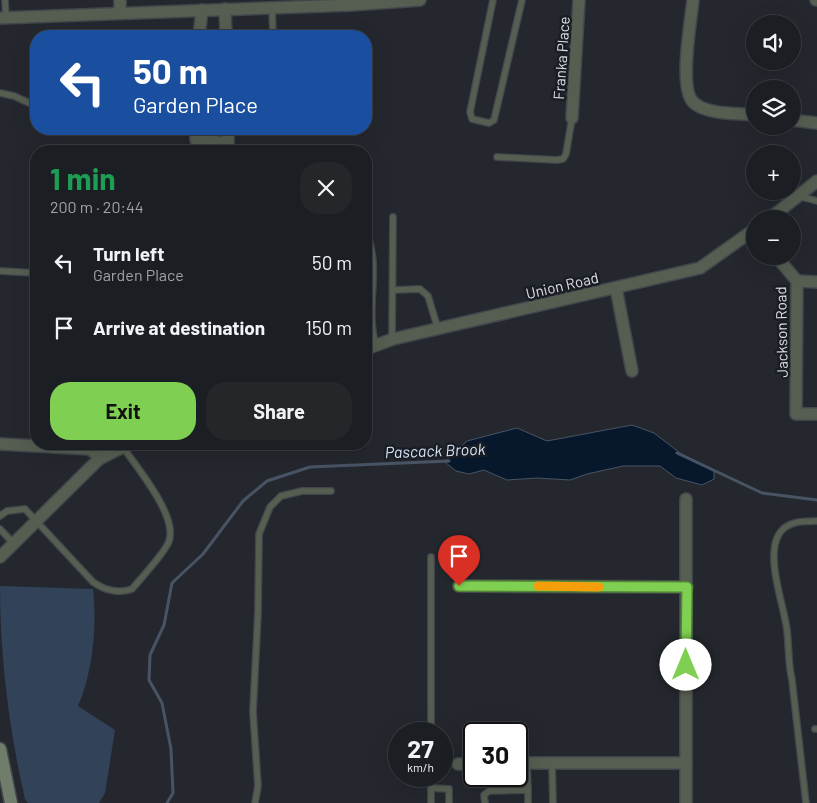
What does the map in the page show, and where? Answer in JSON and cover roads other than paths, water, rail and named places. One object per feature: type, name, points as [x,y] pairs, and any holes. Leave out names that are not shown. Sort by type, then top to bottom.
[{"type":"street","points":[[120,0],[120,13]]},
{"type":"street","points":[[3,18],[272,8],[420,0]]},
{"type":"street","name":"Franka Place","points":[[572,118],[580,0]]},
{"type":"street","points":[[693,0],[686,79],[688,92],[693,102],[705,109],[746,114]]},
{"type":"street","points":[[200,30],[202,10]]},
{"type":"street","points":[[225,10],[226,30]]},
{"type":"street","points":[[801,121],[817,123]]},
{"type":"street","points":[[196,135],[196,140],[228,142],[228,135]]},
{"type":"street","points":[[801,194],[817,181]]},
{"type":"street","points":[[780,210],[793,200]]},
{"type":"street","name":"Union Road","points":[[372,347],[392,340],[700,268],[746,236]]},
{"type":"street","name":"Jackson Road","points":[[784,265],[797,281],[796,414],[817,414]]},
{"type":"street","points":[[797,281],[817,282]]},
{"type":"street","points":[[616,288],[632,371]]},
{"type":"street","points":[[0,444],[30,446]]},
{"type":"street","points":[[91,450],[101,458]]},
{"type":"street","points":[[0,558],[101,458],[116,450]]},
{"type":"street","points":[[686,499],[686,803]]},
{"type":"street","points":[[459,586],[687,587]]},
{"type":"street","points":[[0,749],[10,803]]},
{"type":"street","points":[[528,763],[686,763]]},
{"type":"street","points":[[458,764],[463,764]]},
{"type":"lane","points":[[3,18],[5,0]]},
{"type":"lane","points":[[493,0],[470,112],[472,119],[489,123],[494,120],[522,0]]},
{"type":"lane","points":[[272,8],[273,30]]},
{"type":"lane","points":[[0,93],[14,96],[30,103]]},
{"type":"lane","points":[[498,157],[563,159],[566,154],[572,118]]},
{"type":"lane","points":[[801,197],[817,201]]},
{"type":"lane","points":[[392,340],[393,217]]},
{"type":"lane","points":[[372,248],[374,254],[372,293]]},
{"type":"lane","points":[[0,271],[30,274]]},
{"type":"lane","points":[[393,290],[420,289],[428,296],[438,329]]},
{"type":"lane","points":[[0,516],[7,511],[25,509],[98,585],[125,592],[132,589],[169,542],[172,529],[166,513],[129,450]]},
{"type":"lane","points":[[255,803],[258,786],[253,712],[258,612],[259,534],[270,507],[281,496],[302,491],[331,491]]},
{"type":"lane","points":[[806,803],[792,680],[787,661],[787,630],[777,582],[774,550],[778,535],[788,524],[817,521]]},
{"type":"lane","points":[[0,529],[14,544]]},
{"type":"lane","points":[[431,557],[431,722]]},
{"type":"lane","points":[[552,763],[553,803]]},
{"type":"lane","points":[[527,787],[528,803]]},
{"type":"lane","points":[[431,803],[431,788],[449,788],[449,803]]},
{"type":"lane","points":[[485,803],[484,794],[489,791],[528,790]]},
{"type":"waterway","name":"Pascack Brook","points":[[677,453],[762,493],[817,500]]},
{"type":"waterway","name":"Pascack Brook","points":[[167,803],[173,793],[171,749],[162,703],[149,680],[150,655],[164,625],[172,583],[203,554],[243,501],[267,481],[310,467],[449,461]]}]
